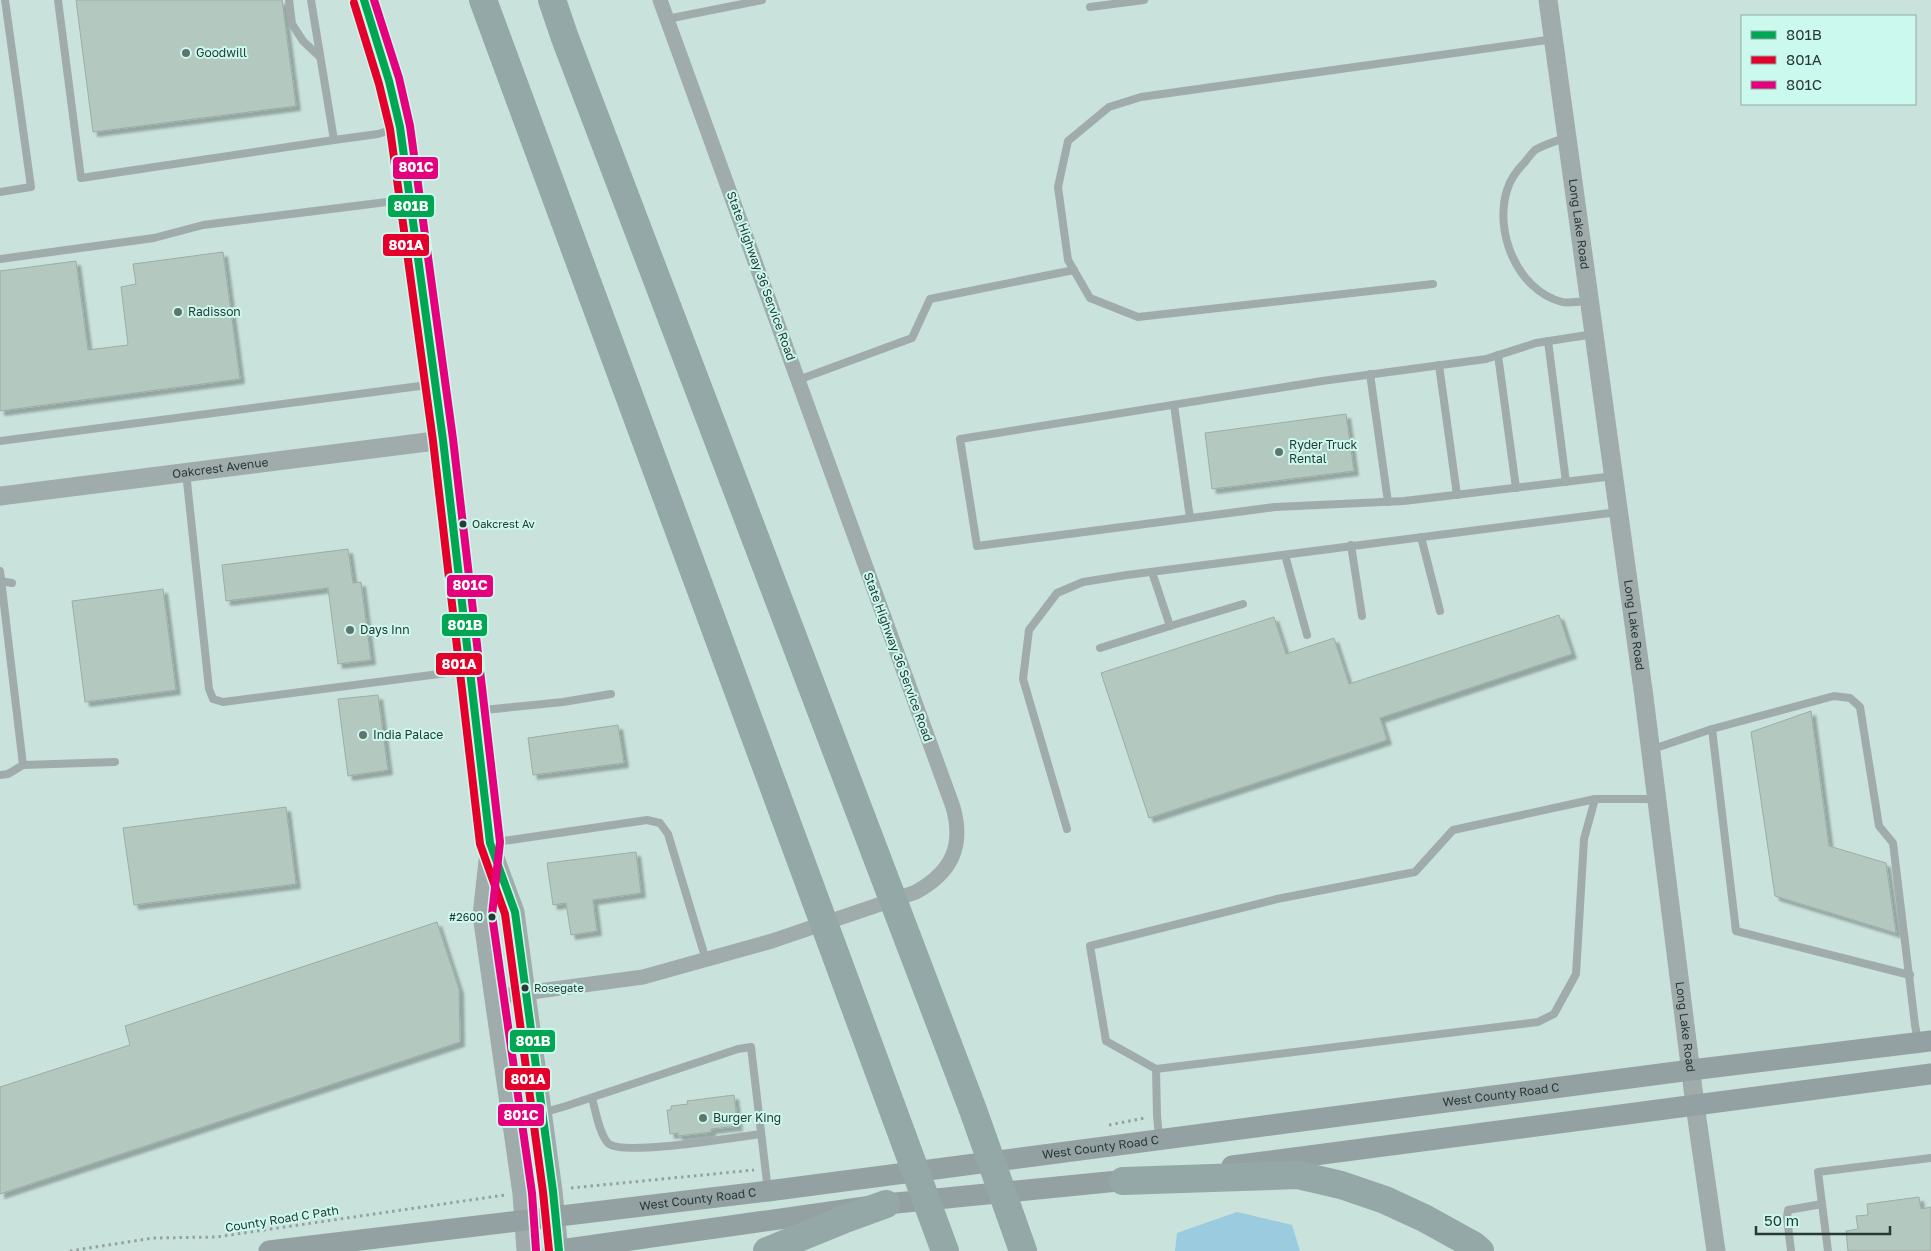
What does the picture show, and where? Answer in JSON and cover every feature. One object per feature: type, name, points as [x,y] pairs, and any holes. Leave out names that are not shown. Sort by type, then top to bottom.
[{"type":"highway","points":[[484,0],[945,1251]]},
{"type":"highway","points":[[552,0],[568,48],[973,1110],[1023,1251]]},
{"type":"highway","points":[[1123,1181],[1298,1175],[1341,1185],[1385,1200],[1424,1218],[1473,1245],[1480,1251]]},
{"type":"highway","points":[[767,1251],[845,1218],[886,1204]]},
{"type":"main road","name":"West County Road C","points":[[269,1251],[768,1191],[1691,1070],[1925,1042]]},
{"type":"main road","points":[[557,1251],[886,1204],[1123,1181],[1931,1074]]},
{"type":"main road","points":[[622,1251],[662,1236]]},
{"type":"street","points":[[364,0],[389,81],[400,127],[443,440],[490,843],[515,912],[555,1216],[557,1251]]},
{"type":"street","name":"State Highway 36 Service Road","points":[[494,997],[643,978],[772,941],[916,892],[932,883],[944,872],[952,858],[957,840],[957,823],[953,807],[660,0]]},
{"type":"street","name":"Long Lake Road","points":[[1548,0],[1614,476],[1657,798],[1695,1105],[1716,1251]]},
{"type":"street","name":"Oakcrest Avenue","points":[[0,496],[443,440]]},
{"type":"street","points":[[490,843],[482,915],[522,1194],[526,1251]]},
{"type":"lane","points":[[0,192],[31,187],[5,0]]},
{"type":"lane","points":[[58,0],[81,178],[378,134],[400,127]]},
{"type":"lane","points":[[289,0],[292,24],[303,41],[320,57]]},
{"type":"lane","points":[[311,0],[334,140]]},
{"type":"lane","points":[[667,19],[761,0]]},
{"type":"lane","points":[[1090,7],[1144,0]]},
{"type":"lane","points":[[1433,284],[1138,317],[1090,298],[1068,260],[1058,187],[1068,141],[1109,107],[1141,96],[1554,39]]},
{"type":"lane","points":[[1567,137],[1535,151],[1518,170],[1507,190],[1503,216],[1506,242],[1527,280],[1546,296],[1563,303],[1590,301]]},
{"type":"lane","points":[[0,259],[154,238],[203,225],[411,199]]},
{"type":"lane","points":[[798,380],[912,338],[930,299],[1074,270]]},
{"type":"lane","points":[[1594,334],[1536,343],[1486,359],[1370,374],[960,439],[977,546],[1275,507],[1388,502],[1614,476]]},
{"type":"lane","points":[[1548,341],[1566,482]]},
{"type":"lane","points":[[1498,355],[1516,488]]},
{"type":"lane","points":[[1439,365],[1456,495]]},
{"type":"lane","points":[[1370,374],[1388,502]]},
{"type":"lane","points":[[0,441],[435,384]]},
{"type":"lane","points":[[1174,405],[1190,518]]},
{"type":"lane","points":[[186,472],[209,689],[213,699],[223,702],[470,670]]},
{"type":"lane","points":[[1067,829],[1023,679],[1029,630],[1056,593],[1083,582],[1152,572],[1618,512]]},
{"type":"lane","points":[[1421,537],[1440,611]]},
{"type":"lane","points":[[1351,545],[1362,616]]},
{"type":"lane","points":[[1285,555],[1307,635]]},
{"type":"lane","points":[[0,571],[23,765]]},
{"type":"lane","points":[[1152,572],[1170,626]]},
{"type":"lane","points":[[1,581],[12,583]]},
{"type":"lane","points":[[1100,648],[1243,604]]},
{"type":"lane","points":[[474,712],[563,702],[611,694]]},
{"type":"lane","points":[[1650,750],[1712,730],[1834,696],[1850,698],[1860,707],[1879,826],[1893,843],[1910,975],[1914,1025],[1925,1042]]},
{"type":"lane","points":[[1712,730],[1736,931],[1910,975]]},
{"type":"lane","points":[[0,775],[8,774],[23,765],[116,762]]},
{"type":"lane","points":[[1595,799],[1584,839],[1576,974],[1554,1014],[1538,1022],[1156,1068],[1106,1040],[1090,946],[1277,898],[1415,872],[1453,830],[1595,799],[1657,798]]},
{"type":"lane","points":[[490,843],[647,820],[660,823],[668,834],[706,960]]},
{"type":"lane","points":[[511,1118],[542,1113],[738,1049],[751,1047],[768,1191]]},
{"type":"lane","points":[[1156,1068],[1156,1115],[1159,1141]]},
{"type":"lane","points":[[592,1098],[599,1125],[607,1142],[616,1148],[670,1145],[761,1134]]},
{"type":"lane","points":[[1828,1251],[1818,1172],[1931,1158]]},
{"type":"lane","points":[[1792,1251],[1787,1217],[1788,1210],[1822,1204]]},
{"type":"path","name":"County Road C Path","points":[[70,1251],[146,1238],[216,1237],[496,1196]]},
{"type":"water","points":[[1237,1212],[1292,1225],[1300,1251],[1175,1251],[1177,1233]]},
{"type":"building","name":"Goodwill","points":[[76,0],[282,0],[296,106],[93,132]]},
{"type":"building","name":"Radisson","points":[[223,252],[240,379],[0,411],[0,271],[76,261],[88,350],[128,345],[121,287],[136,284],[133,264]]},
{"type":"building","name":"Ryder Truck Rental","points":[[1346,414],[1354,471],[1212,489],[1205,433]]},
{"type":"building","name":"Days Inn","points":[[348,549],[353,583],[361,582],[371,660],[338,664],[328,588],[226,601],[222,565]]},
{"type":"building","points":[[163,589],[176,690],[85,702],[72,601]]},
{"type":"building","points":[[1559,615],[1572,654],[1380,718],[1387,740],[1149,818],[1101,673],[1274,617],[1286,654],[1334,638],[1349,684]]},
{"type":"building","name":"India Palace","points":[[378,695],[388,770],[348,776],[338,699]]},
{"type":"building","points":[[1811,711],[1829,846],[1886,863],[1896,933],[1775,896],[1751,732]]},
{"type":"building","points":[[618,725],[624,763],[533,775],[528,738]]},
{"type":"building","points":[[286,807],[296,884],[134,905],[123,828]]},
{"type":"building","points":[[636,852],[641,893],[593,900],[597,931],[571,935],[566,903],[553,905],[547,863]]},
{"type":"building","points":[[437,922],[459,989],[460,1042],[0,1194],[0,1087],[130,1045],[125,1026]]},
{"type":"building","name":"Burger King","points":[[734,1095],[738,1126],[678,1136],[678,1133],[670,1134],[667,1110],[671,1110],[671,1106],[688,1104],[687,1101]]},
{"type":"building","points":[[1919,1197],[1921,1209],[1931,1207],[1931,1251],[1848,1251],[1846,1231],[1858,1229],[1856,1216],[1868,1215],[1867,1204]]},
{"type":"transit line","name":"801B","points":[[364,0],[389,81],[400,127],[443,440],[490,843],[515,912],[553,1191],[559,1251]]},
{"type":"transit line","name":"801C","points":[[374,0],[399,78],[410,126],[453,439],[500,842],[492,915],[532,1193],[536,1250]]},
{"type":"transit line","name":"801A","points":[[354,3],[379,84],[390,129],[433,441],[480,844],[505,914],[543,1192],[549,1251]]},
{"type":"place","name":"Goodwill","points":[[186,53]]},
{"type":"place","name":"Radisson","points":[[178,312]]},
{"type":"place","name":"Ryder Truck Rental","points":[[1279,452]]},
{"type":"place","name":"Oakcrest Av","points":[[463,524]]},
{"type":"place","name":"Days Inn","points":[[350,630]]},
{"type":"place","name":"India Palace","points":[[363,735]]},
{"type":"place","name":"#2600","points":[[492,917]]},
{"type":"place","name":"Rosegate","points":[[525,988]]},
{"type":"place","name":"Burger King","points":[[703,1118]]}]
